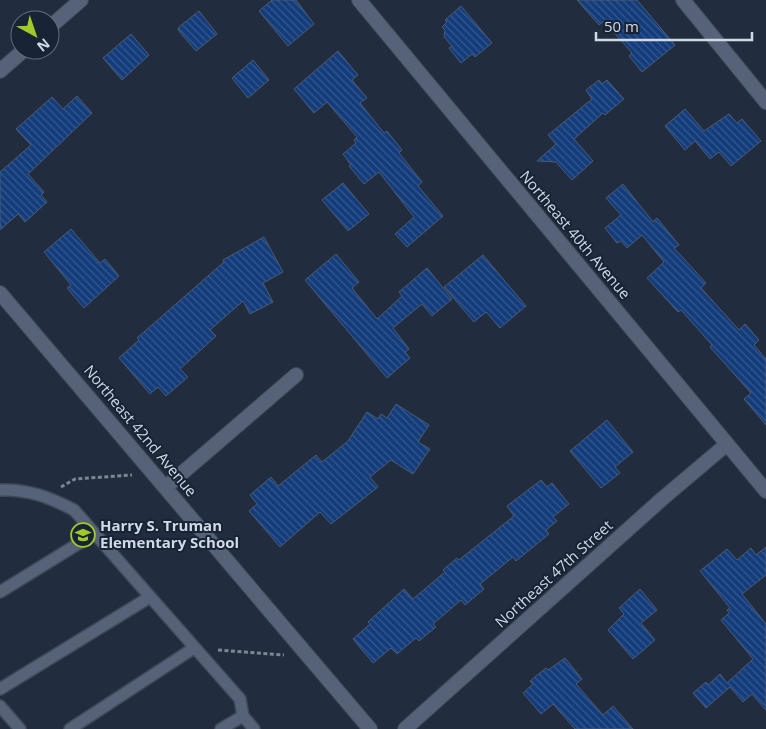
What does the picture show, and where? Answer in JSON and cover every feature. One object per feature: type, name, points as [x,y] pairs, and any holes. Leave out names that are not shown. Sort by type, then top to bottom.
[{"type":"street","points":[[60,18],[81,0]]},
{"type":"street","name":"Northeast 40th Avenue","points":[[359,0],[766,491]]},
{"type":"street","points":[[683,0],[766,102]]},
{"type":"street","points":[[0,71],[13,60]]},
{"type":"street","name":"Northeast 42nd Avenue","points":[[0,293],[370,729]]},
{"type":"street","points":[[166,487],[296,375]]},
{"type":"street","name":"Northeast 47th Street","points":[[405,729],[662,499],[727,444]]},
{"type":"lane","points":[[0,490],[19,490],[47,496],[74,510],[240,699],[243,716],[254,729]]},
{"type":"lane","points":[[0,592],[94,534]]},
{"type":"lane","points":[[0,689],[150,597]]},
{"type":"lane","points":[[70,729],[194,648]]},
{"type":"lane","points":[[0,706],[20,729]]},
{"type":"lane","points":[[221,729],[243,716]]},
{"type":"path","points":[[47,496],[75,478],[132,475],[147,465]]},
{"type":"path","points":[[194,648],[310,657]]},
{"type":"building","points":[[272,0],[296,0],[314,24],[288,46],[259,11]]},
{"type":"building","points":[[577,0],[637,0],[675,45],[642,72],[629,56],[632,53],[604,21],[599,25]]},
{"type":"building","points":[[461,6],[492,43],[475,57],[472,54],[461,63],[449,48],[452,46],[444,37],[445,30],[442,27],[447,22],[445,20]]},
{"type":"building","points":[[199,11],[217,34],[196,51],[178,30],[179,27]]},
{"type":"building","points":[[131,34],[149,55],[122,80],[103,58]]},
{"type":"building","points":[[338,51],[358,75],[352,80],[367,98],[360,103],[384,133],[387,131],[402,150],[399,153],[422,182],[418,186],[443,216],[407,247],[395,234],[414,217],[379,172],[364,184],[349,166],[351,165],[343,154],[356,143],[354,140],[357,137],[327,102],[314,113],[294,89]]},
{"type":"building","points":[[253,60],[269,80],[248,98],[232,78]]},
{"type":"building","points":[[599,80],[602,84],[607,80],[624,99],[605,115],[603,113],[574,139],[593,161],[572,180],[556,162],[537,161],[556,144],[548,135],[592,99],[586,90]]},
{"type":"building","points":[[77,96],[92,113],[28,174],[44,192],[41,195],[47,202],[25,222],[18,214],[0,230],[0,172],[31,145],[16,129],[52,97],[63,109]]},
{"type":"building","points":[[685,109],[704,131],[729,114],[737,123],[742,119],[761,141],[731,166],[719,152],[710,159],[695,141],[685,150],[665,126]]},
{"type":"building","points":[[343,183],[369,214],[348,231],[322,200]]},
{"type":"building","points":[[623,184],[653,222],[657,218],[679,245],[674,248],[706,283],[701,288],[739,330],[745,324],[759,340],[754,345],[766,359],[766,425],[744,399],[751,393],[710,347],[712,345],[681,310],[678,312],[647,278],[664,262],[642,235],[627,248],[621,241],[617,243],[605,228],[621,215],[606,198]]},
{"type":"building","points":[[71,229],[100,263],[105,259],[119,276],[84,308],[67,288],[71,285],[44,252]]},
{"type":"building","points":[[264,237],[283,272],[263,283],[273,302],[250,314],[243,301],[210,330],[216,336],[180,369],[188,377],[166,396],[158,387],[150,394],[119,358],[139,340],[137,338],[224,262],[223,260]]},
{"type":"building","points":[[336,254],[359,282],[352,288],[377,319],[402,296],[399,292],[427,268],[452,299],[432,316],[422,304],[393,328],[409,349],[405,352],[410,358],[387,378],[305,280]]},
{"type":"building","points":[[483,255],[526,306],[500,328],[486,312],[474,322],[444,287]]},
{"type":"building","points":[[396,404],[429,425],[418,442],[430,449],[413,474],[391,460],[370,477],[378,487],[331,524],[320,512],[280,547],[249,511],[257,504],[250,495],[271,477],[278,486],[316,455],[322,462],[348,441],[367,412],[378,419],[381,414],[387,418]]},
{"type":"building","points":[[607,420],[633,452],[615,467],[620,473],[601,488],[570,451]]},
{"type":"building","points":[[541,480],[547,487],[552,483],[569,504],[553,517],[557,521],[546,530],[549,534],[516,561],[513,557],[480,584],[484,589],[465,605],[461,600],[433,624],[436,627],[419,641],[416,638],[397,654],[391,648],[373,663],[353,639],[370,624],[368,622],[404,589],[413,599],[445,572],[443,570],[457,558],[459,560],[514,516],[507,506]]},
{"type":"building","points":[[766,547],[766,575],[742,594],[766,624],[766,710],[752,694],[743,702],[730,687],[706,708],[693,693],[706,682],[708,685],[720,674],[727,683],[753,659],[721,620],[729,613],[727,610],[730,608],[700,571],[727,549],[737,560],[751,548],[756,555]]},
{"type":"building","points":[[640,589],[657,610],[641,623],[655,640],[633,659],[608,630],[624,614],[619,608]]},
{"type":"building","points":[[565,658],[582,679],[576,684],[603,715],[613,706],[633,729],[575,729],[553,704],[541,714],[523,693],[533,684],[530,681],[546,668],[548,670]]},
{"type":"place","name":"Harry S. Truman Elementary School","points":[[83,535]]}]
